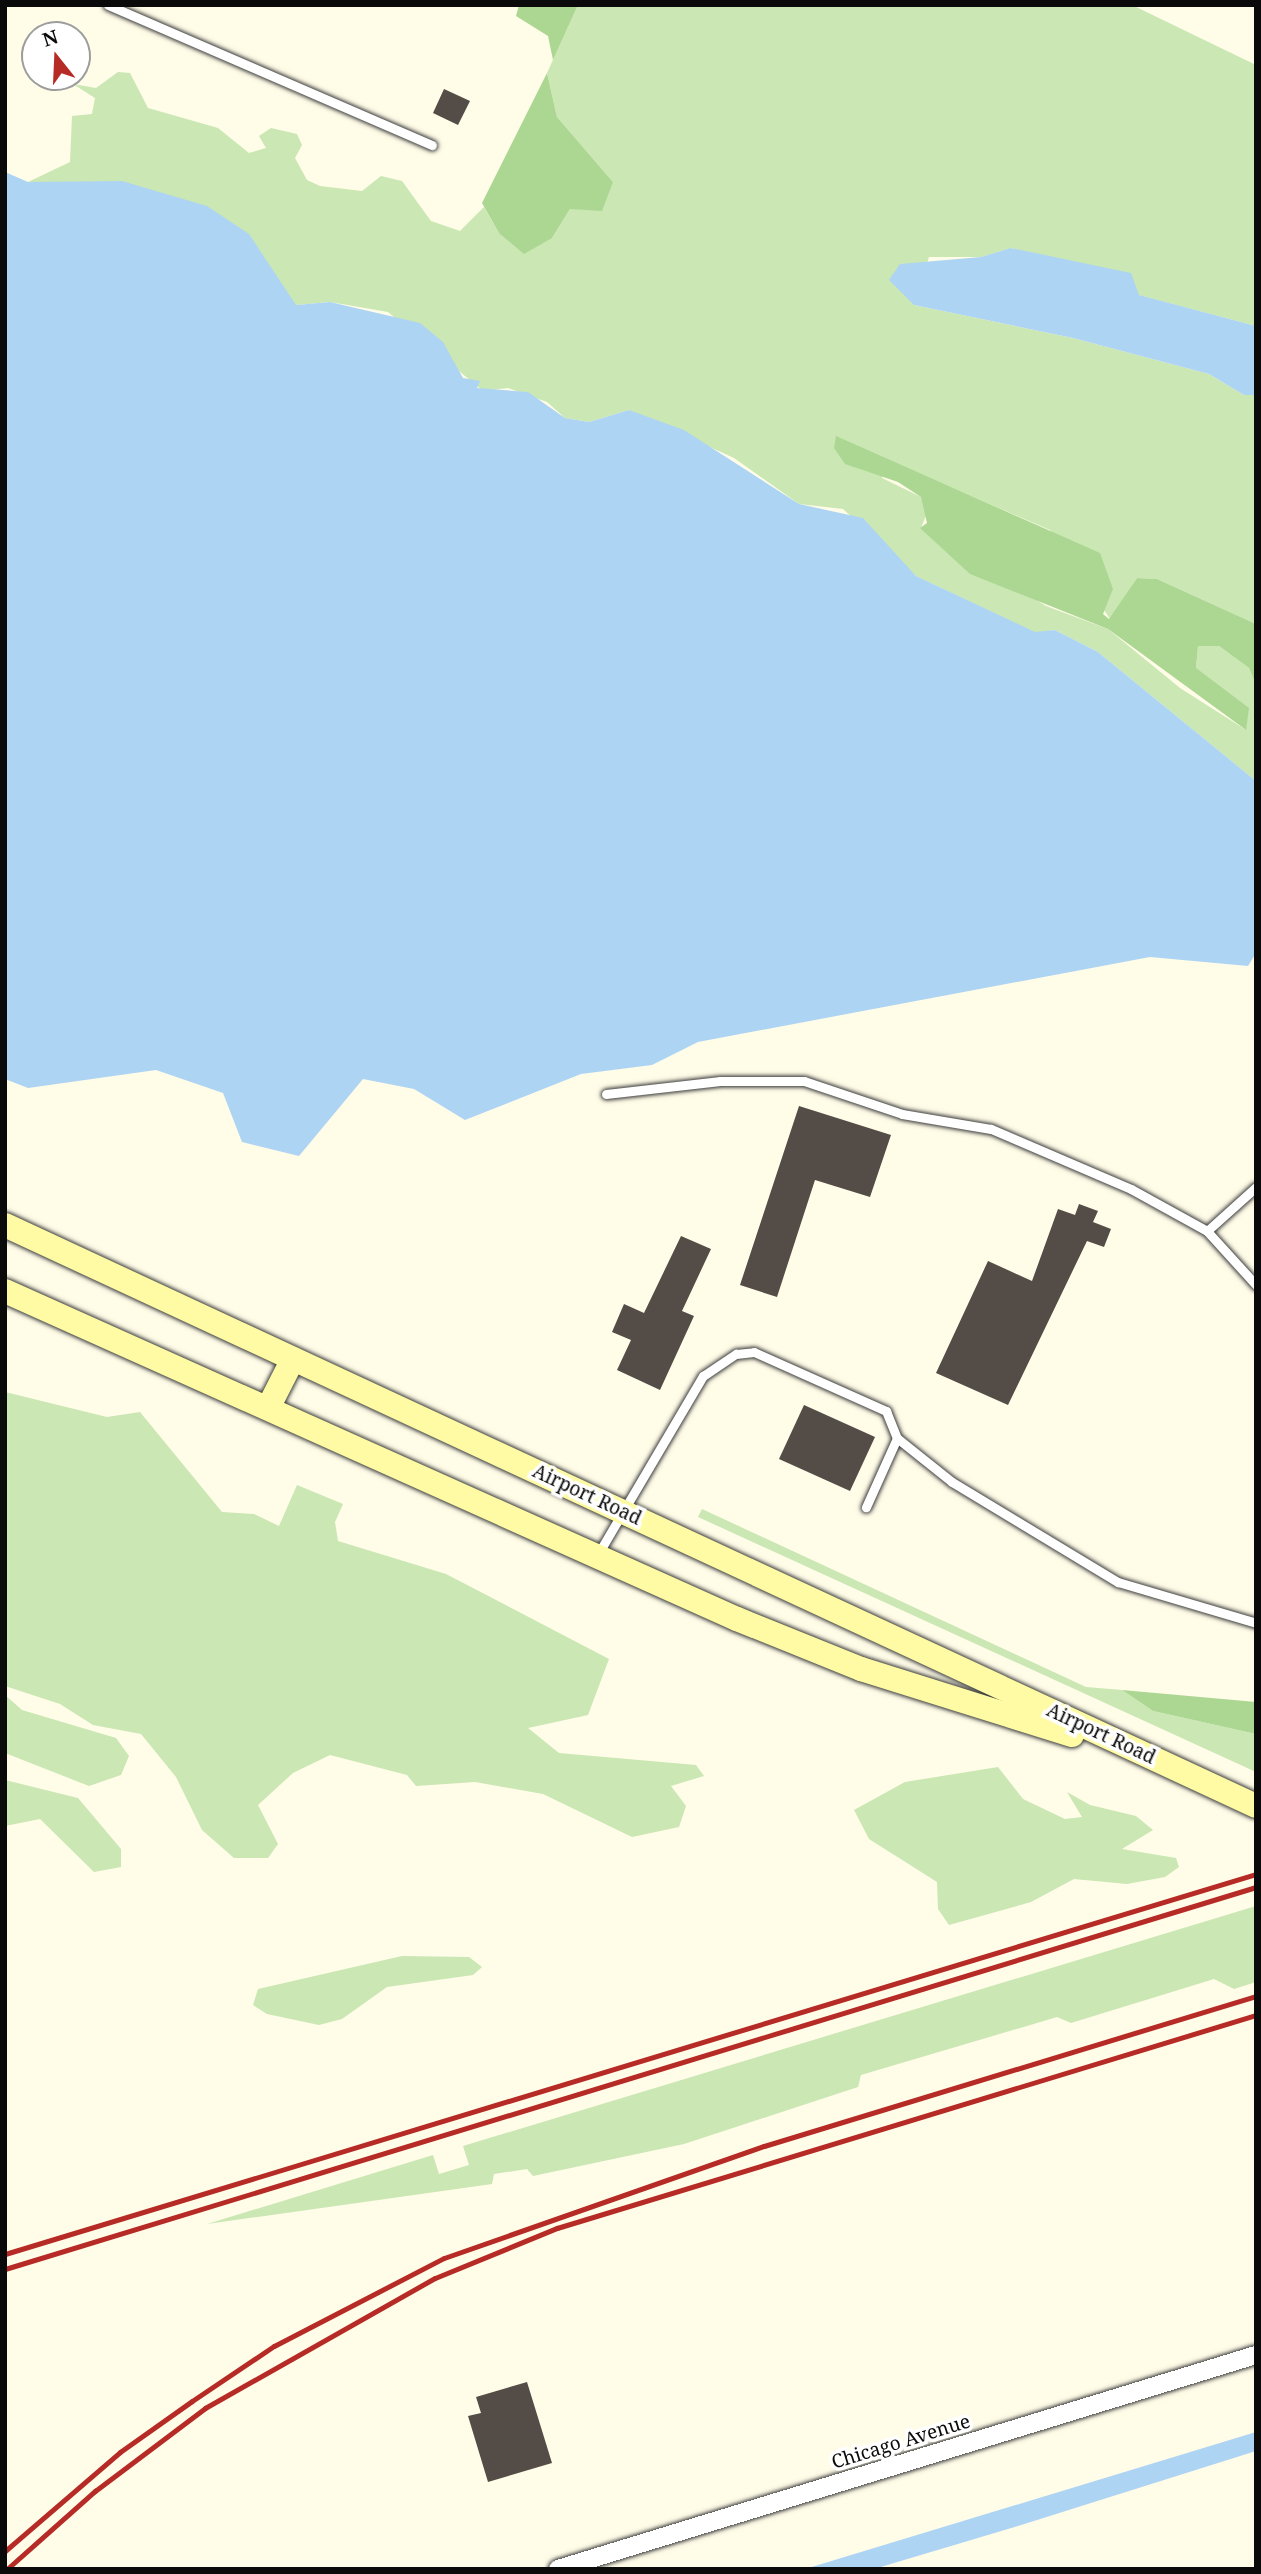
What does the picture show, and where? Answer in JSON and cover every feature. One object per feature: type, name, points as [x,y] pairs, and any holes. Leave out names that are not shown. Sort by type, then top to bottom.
[{"type":"main road","name":"Airport Road","points":[[5,1225],[1256,1806]]},
{"type":"main road","name":"Airport Road","points":[[5,1292],[597,1556],[861,1668],[1169,1766]]},
{"type":"main road","points":[[268,1408],[293,1359]]},
{"type":"street","name":"Chicago Avenue","points":[[558,2569],[1256,2356]]},
{"type":"lane","points":[[108,5],[432,145]]},
{"type":"lane","points":[[606,1094],[804,1081],[902,1114],[991,1129],[1131,1189],[1207,1231],[1256,1285]]},
{"type":"lane","points":[[1207,1231],[1256,1187]]},
{"type":"lane","points":[[597,1556],[703,1376],[736,1354],[754,1352],[877,1402],[897,1438],[951,1482],[1118,1582],[1256,1623]]},
{"type":"lane","points":[[866,1507],[897,1438]]},
{"type":"green space","points":[[519,5],[578,5],[553,60],[548,36],[516,16]]},
{"type":"green space","points":[[578,5],[1132,5],[1256,65],[1256,326],[1138,295],[1012,248],[981,257],[929,257],[914,305],[1073,338],[1209,374],[1244,395],[1256,395],[1256,624],[1157,579],[1137,578],[1110,619],[1050,530],[888,460],[882,478],[921,497],[927,513],[921,528],[1046,606],[1108,629],[1180,688],[1246,730],[1196,668],[1198,645],[1219,646],[1249,668],[1256,685],[1256,781],[1098,652],[1055,630],[1035,633],[916,576],[843,509],[799,504],[734,458],[629,410],[589,422],[565,418],[547,402],[508,388],[483,391],[388,312],[330,302],[296,305],[28,182],[70,162],[72,116],[92,114],[95,98],[84,91],[91,91],[91,87],[96,88],[118,72],[130,73],[148,108],[218,128],[249,153],[266,148],[259,136],[271,128],[297,134],[302,145],[295,158],[307,180],[320,186],[362,191],[381,176],[402,181],[431,221],[460,231],[484,207],[499,233],[552,238],[570,209],[613,182],[557,117],[547,73]]},
{"type":"green space","points":[[547,73],[557,117],[613,182],[602,211],[570,209],[552,238],[524,254],[499,233],[482,203]]},
{"type":"green space","points":[[836,436],[1100,553],[1113,589],[1103,614],[1109,619],[1137,578],[1157,579],[1256,624],[1256,685],[1249,668],[1219,646],[1198,646],[1196,668],[1249,708],[1246,730],[1108,629],[970,574],[920,528],[927,523],[921,497],[898,482],[845,464],[834,448]]},
{"type":"green space","points":[[5,1392],[107,1417],[140,1412],[222,1512],[254,1514],[279,1526],[297,1485],[343,1504],[335,1522],[338,1541],[446,1574],[609,1659],[588,1715],[528,1728],[559,1753],[696,1765],[704,1776],[671,1786],[686,1806],[679,1827],[632,1837],[543,1794],[475,1782],[416,1786],[407,1775],[330,1755],[293,1773],[258,1805],[278,1844],[268,1858],[234,1858],[202,1830],[176,1777],[141,1734],[93,1725],[60,1704],[5,1686]]},
{"type":"green space","points":[[702,1509],[1086,1687],[1122,1690],[1153,1711],[1256,1734],[1256,1772],[698,1517]]},
{"type":"green space","points":[[1122,1690],[1256,1702],[1256,1734],[1153,1711]]},
{"type":"green space","points":[[5,1695],[22,1710],[116,1738],[129,1756],[121,1775],[89,1786],[5,1753]]},
{"type":"green space","points":[[998,1767],[1023,1799],[1065,1819],[1082,1817],[1067,1792],[1090,1805],[1136,1816],[1153,1830],[1122,1849],[1176,1858],[1179,1867],[1165,1877],[1127,1884],[1074,1879],[1031,1902],[949,1925],[938,1909],[937,1882],[869,1839],[854,1810],[905,1782]]},
{"type":"green space","points":[[5,1780],[78,1798],[121,1849],[121,1867],[94,1872],[40,1819],[5,1826]]},
{"type":"green space","points":[[1256,1906],[1256,1982],[1234,1989],[1214,1979],[1071,2023],[1057,2017],[861,2075],[858,2087],[684,2144],[533,2176],[527,2169],[494,2174],[492,2184],[207,2224],[433,2155],[439,2174],[469,2165],[463,2146]]},
{"type":"green space","points":[[402,1956],[469,1957],[482,1967],[473,1975],[387,1987],[342,2019],[319,2025],[267,2014],[253,2005],[258,1989]]},
{"type":"water","points":[[5,172],[28,182],[122,181],[207,206],[249,234],[296,305],[330,302],[420,323],[443,342],[463,378],[480,381],[477,388],[528,392],[565,418],[589,422],[629,410],[684,430],[799,504],[863,518],[916,576],[1035,632],[1055,630],[1098,652],[1256,781],[1256,953],[1248,966],[1150,957],[698,1042],[652,1065],[581,1074],[465,1120],[414,1089],[363,1079],[299,1156],[242,1142],[223,1093],[156,1070],[28,1088],[5,1079]]},
{"type":"water","points":[[1011,248],[1131,273],[1139,295],[1256,326],[1256,395],[1244,395],[1209,374],[1073,338],[914,305],[889,280],[900,264],[981,257]]},
{"type":"water","points":[[1256,2432],[1256,2451],[1018,2526],[874,2569],[805,2569]]},
{"type":"building","points":[[444,89],[470,101],[458,125],[433,113]]},
{"type":"building","points":[[799,1106],[891,1135],[870,1197],[815,1180],[777,1297],[740,1285]]},
{"type":"building","points":[[1079,1204],[1098,1211],[1093,1222],[1111,1229],[1104,1247],[1087,1241],[1008,1405],[936,1373],[988,1261],[1032,1281],[1058,1209],[1075,1215]]},
{"type":"building","points":[[681,1236],[711,1249],[682,1311],[694,1316],[660,1390],[617,1370],[631,1340],[612,1332],[624,1304],[644,1313]]},
{"type":"building","points":[[804,1405],[875,1437],[850,1491],[779,1459]]},
{"type":"building","points":[[527,2382],[552,2463],[488,2482],[468,2416],[481,2413],[476,2397]]},
{"type":"railway","points":[[5,2254],[1256,1874]]},
{"type":"railway","points":[[5,2269],[1256,1887]]},
{"type":"railway","points":[[5,2551],[120,2452],[274,2346],[444,2258],[764,2146],[1256,1996]]},
{"type":"railway","points":[[7,2569],[95,2491],[205,2408],[435,2278],[557,2228],[1256,2015]]}]
